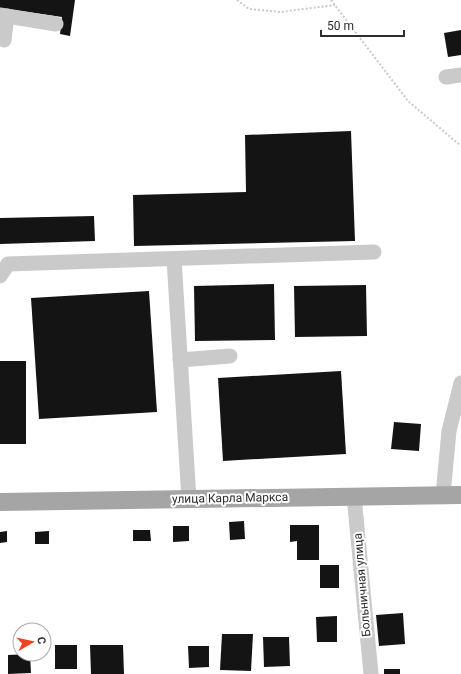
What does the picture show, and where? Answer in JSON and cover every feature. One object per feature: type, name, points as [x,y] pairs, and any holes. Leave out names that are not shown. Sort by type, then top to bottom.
[{"type":"main road","name":"улица Карла Маркса","points":[[0,502],[461,495]]},
{"type":"street","points":[[4,40],[3,15],[56,24]]},
{"type":"street","points":[[0,276],[8,264],[374,252]]},
{"type":"street","points":[[174,259],[190,499]]},
{"type":"street","points":[[180,360],[230,356]]},
{"type":"street","points":[[443,495],[449,431],[461,383]]},
{"type":"street","name":"Больничная улица","points":[[354,496],[370,674]]},
{"type":"path","points":[[237,0],[249,9],[281,12],[335,5]]},
{"type":"path","points":[[331,0],[408,101],[461,146]]},
{"type":"building","points":[[0,0],[75,0],[70,36],[60,34],[62,17],[0,8]]},
{"type":"building","points":[[461,30],[461,55],[448,57],[444,33]]},
{"type":"building","points":[[351,131],[355,241],[134,246],[133,195],[246,192],[245,135]]},
{"type":"building","points":[[94,216],[95,241],[0,244],[0,218]]},
{"type":"building","points":[[274,284],[275,340],[195,341],[194,286]]},
{"type":"building","points":[[366,285],[367,336],[295,337],[294,286]]},
{"type":"building","points":[[149,291],[157,412],[39,419],[31,298]]},
{"type":"building","points":[[0,361],[26,361],[26,444],[0,444]]},
{"type":"building","points":[[341,371],[346,454],[223,461],[218,378]]},
{"type":"building","points":[[394,422],[421,424],[419,451],[391,449]]},
{"type":"building","points":[[244,521],[245,539],[230,540],[229,522]]},
{"type":"building","points":[[290,525],[319,525],[319,560],[297,560],[297,541],[290,542]]},
{"type":"building","points":[[173,526],[189,526],[189,541],[173,542]]},
{"type":"building","points":[[133,530],[150,530],[151,541],[133,541]]},
{"type":"building","points":[[7,531],[7,542],[0,543],[0,532]]},
{"type":"building","points":[[49,531],[49,544],[35,544],[35,532]]},
{"type":"building","points":[[320,565],[339,565],[339,588],[320,588]]},
{"type":"building","points":[[403,613],[405,644],[379,646],[376,615]]},
{"type":"building","points":[[337,616],[337,642],[317,642],[316,617]]},
{"type":"building","points":[[222,634],[253,634],[251,671],[220,670]]},
{"type":"building","points":[[263,637],[289,637],[290,666],[264,667]]},
{"type":"building","points":[[55,645],[77,645],[77,669],[55,669]]},
{"type":"building","points":[[90,645],[123,645],[124,674],[91,674]]},
{"type":"building","points":[[188,646],[209,646],[209,667],[189,668]]},
{"type":"building","points":[[8,655],[12,655],[12,662],[30,662],[31,673],[8,674]]},
{"type":"building","points":[[384,669],[400,669],[400,674],[384,674]]}]
